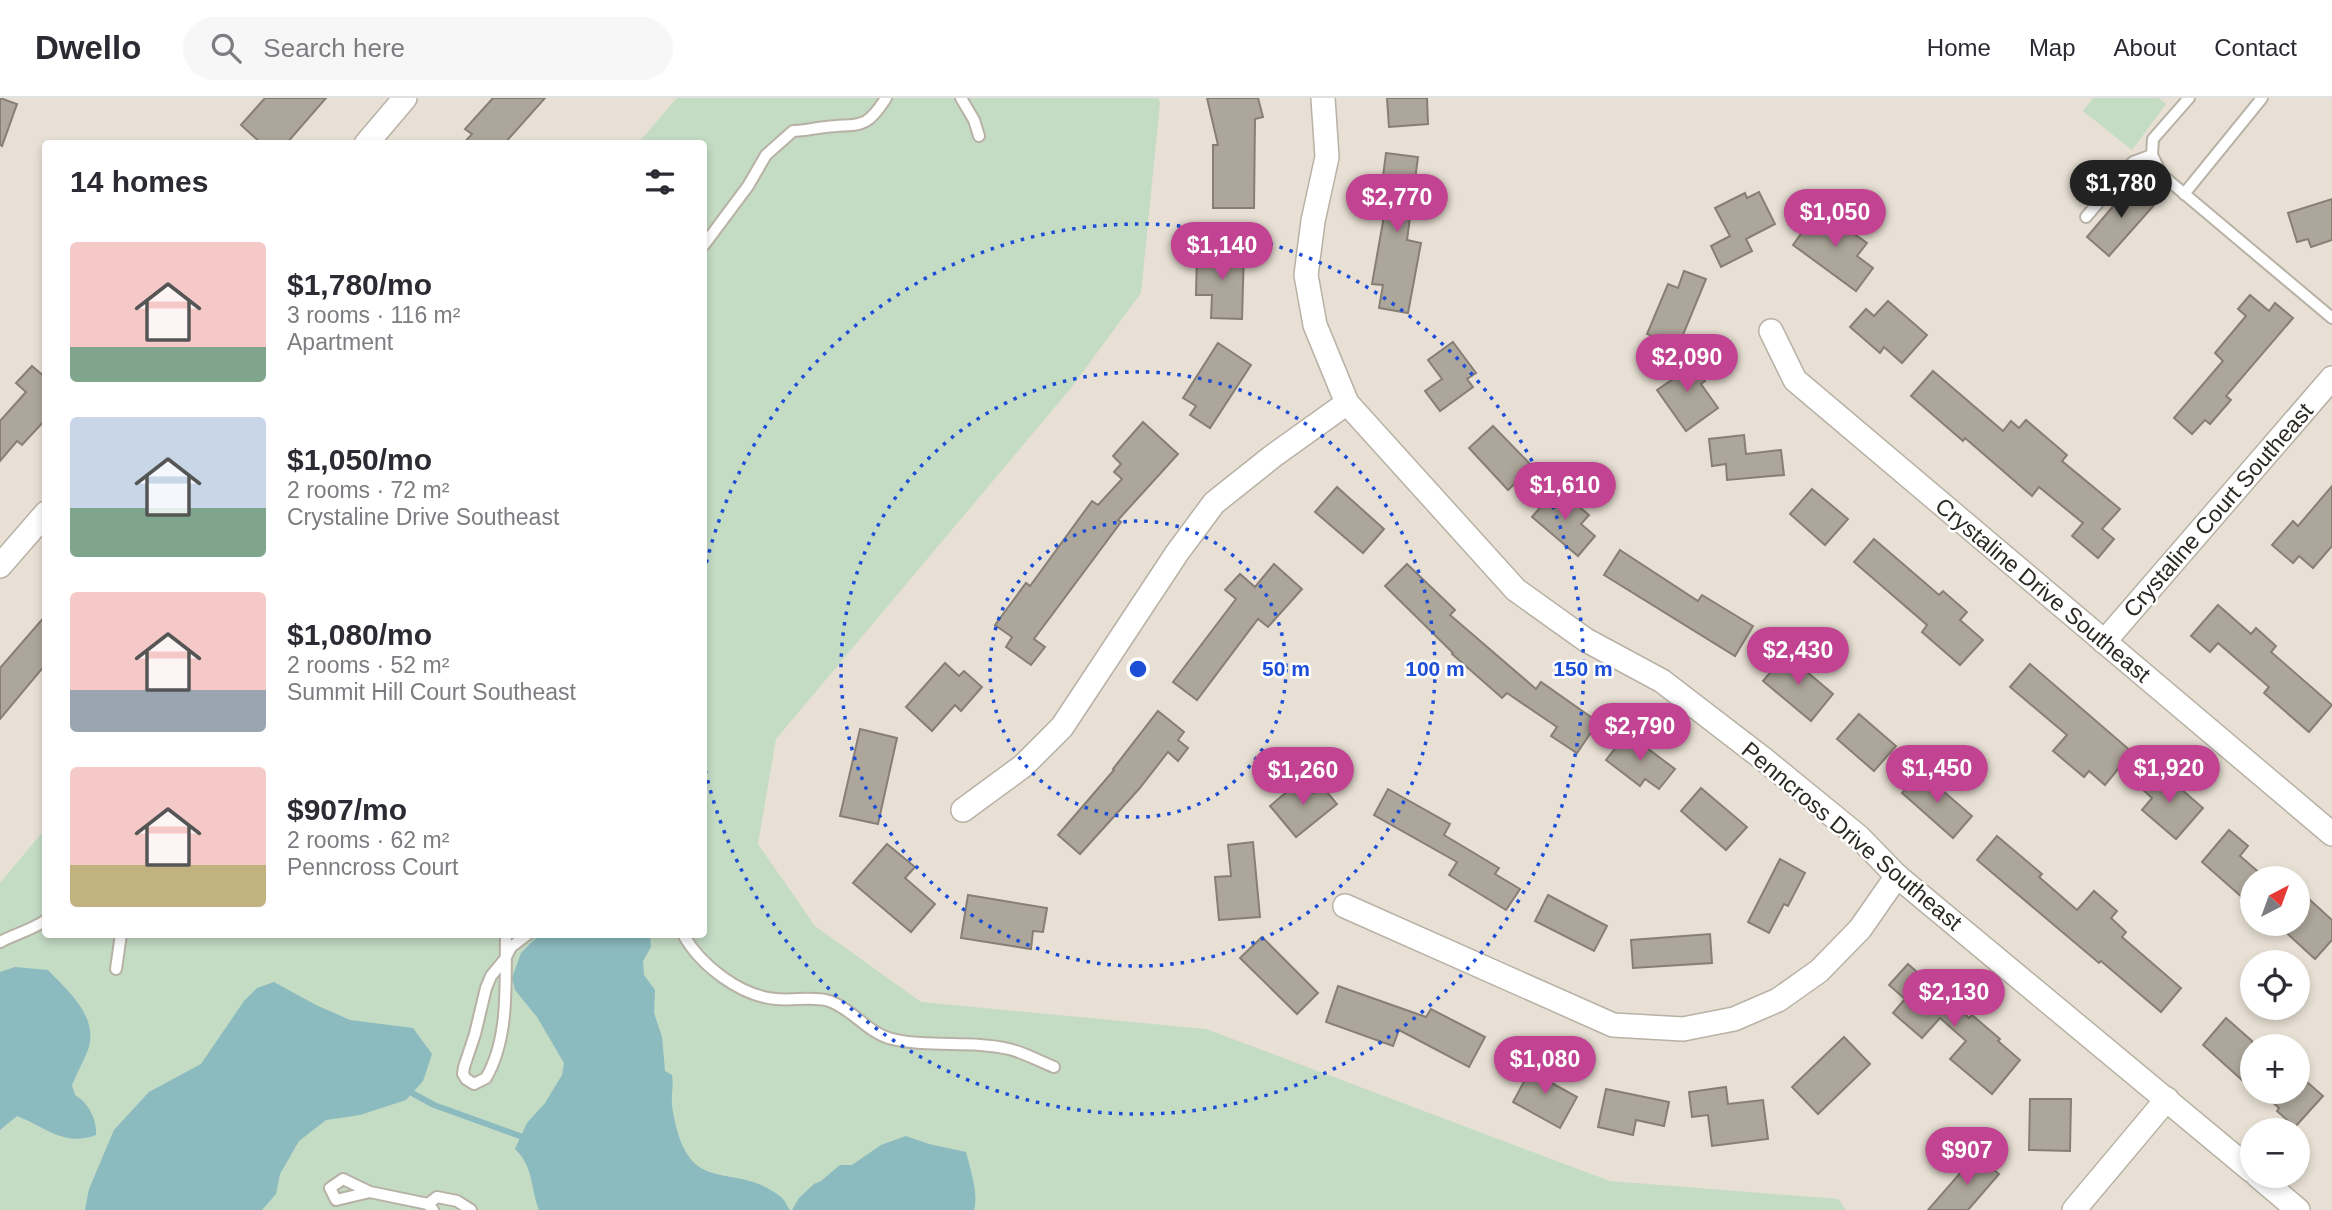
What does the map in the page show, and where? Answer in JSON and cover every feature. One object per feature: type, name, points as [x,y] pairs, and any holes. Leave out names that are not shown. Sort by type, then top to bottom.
[{"type":"street","points":[[369,140],[405,98]]},
{"type":"street","name":"Penncross Drive Southeast","points":[[1323,98],[1327,158],[1313,221],[1306,275],[1315,325],[1347,403],[1516,590],[1586,640],[1662,681],[1761,757],[1849,829],[1897,876],[2240,1161]]},
{"type":"street","name":"Crystaline Drive Southeast","points":[[1772,331],[1795,380],[2332,834]]},
{"type":"street","name":"Crystaline Court Southeast","points":[[2104,642],[2332,378]]},
{"type":"street","points":[[962,810],[1023,766],[1062,727],[1177,553],[1214,503],[1273,456],[1347,403]]},
{"type":"street","points":[[0,566],[42,518]]},
{"type":"street","points":[[1345,906],[1613,1025],[1683,1029],[1734,1019],[1779,1000],[1819,971],[1860,929],[1897,876]]},
{"type":"street","points":[[2074,1210],[2167,1099]]},
{"type":"street","points":[[2272,1188],[2298,1210]]},
{"type":"lane","points":[[707,241],[748,186],[766,155],[784,138],[793,131],[863,123],[872,117],[886,98]]},
{"type":"lane","points":[[961,98],[974,120],[979,136]]},
{"type":"lane","points":[[2189,98],[2153,139],[2152,155],[2162,175],[2332,318]]},
{"type":"lane","points":[[2183,194],[2262,98]]},
{"type":"lane","points":[[2086,217],[2133,162],[2152,155]]},
{"type":"lane","points":[[0,942],[42,923]]},
{"type":"lane","points":[[116,969],[120,938]]},
{"type":"lane","points":[[506,938],[505,959],[505,1013],[500,1038],[486,1079],[474,1084],[466,1079],[464,1067],[486,988],[491,975],[505,959],[511,947],[523,938]]},
{"type":"lane","points":[[685,938],[696,955],[710,969],[762,996],[776,999],[813,998],[832,1002],[851,1011],[862,1023],[890,1038],[1008,1049],[1054,1067]]},
{"type":"lane","points":[[369,1192],[430,1207],[437,1197],[446,1197],[471,1210]]},
{"type":"green space","points":[[677,98],[1158,98],[1160,102],[1141,293],[1071,388],[776,739],[758,844],[815,926],[921,1002],[1206,1029],[1610,1181],[1838,1199],[1846,1210],[0,1210],[0,883],[42,833],[42,938],[707,938],[707,140],[641,140]]},
{"type":"green space","points":[[2093,98],[2158,98],[2166,104],[2132,150],[2083,111]]},
{"type":"water","points":[[536,938],[650,938],[651,947],[643,961],[644,975],[655,990],[654,1013],[662,1037],[665,1071],[672,1075],[672,1107],[680,1140],[690,1158],[701,1168],[763,1186],[782,1198],[790,1210],[539,1210],[529,1170],[515,1149],[527,1123],[545,1103],[562,1075],[564,1063],[537,1017],[515,990],[512,978],[521,953]]},
{"type":"water","points":[[15,967],[48,970],[73,996],[86,1016],[90,1038],[88,1050],[72,1085],[75,1095],[91,1112],[96,1135],[74,1139],[64,1137],[17,1116],[0,1130],[0,972]]},
{"type":"water","points":[[274,982],[350,1020],[413,1028],[432,1054],[423,1081],[406,1100],[360,1115],[326,1120],[299,1141],[280,1174],[276,1194],[262,1210],[85,1210],[89,1189],[114,1130],[149,1092],[201,1064],[244,1001],[257,988]]},
{"type":"water","points":[[906,1136],[966,1152],[975,1189],[974,1210],[792,1210],[799,1198],[840,1165],[852,1165],[881,1145]]},
{"type":"building","points":[[0,98],[17,104],[2,146],[0,145]]},
{"type":"building","points":[[265,98],[326,98],[289,140],[258,140],[241,125]]},
{"type":"building","points":[[493,98],[545,98],[508,140],[467,140],[472,134],[465,129]]},
{"type":"building","points":[[1207,98],[1258,98],[1263,117],[1255,119],[1254,208],[1213,208],[1213,145],[1218,145]]},
{"type":"building","points":[[1387,98],[1427,98],[1428,124],[1389,127]]},
{"type":"building","points":[[1386,153],[1418,157],[1407,240],[1421,243],[1408,313],[1379,308],[1383,285],[1372,284],[1384,216],[1378,215]]},
{"type":"building","points":[[2132,184],[2155,204],[2109,256],[2087,237]]},
{"type":"building","points":[[1759,192],[1775,224],[1746,239],[1752,251],[1721,267],[1711,246],[1730,236],[1715,208],[1745,193],[1747,198]]},
{"type":"building","points":[[2332,199],[2332,240],[2311,247],[2308,239],[2297,242],[2288,213]]},
{"type":"building","points":[[1819,209],[1867,243],[1857,256],[1873,268],[1856,291],[1793,245]]},
{"type":"building","points":[[1197,251],[1244,252],[1242,319],[1211,318],[1212,295],[1196,295]]},
{"type":"building","points":[[1684,271],[1706,279],[1678,347],[1647,334],[1668,284],[1678,288]]},
{"type":"building","points":[[2250,295],[2269,311],[2275,303],[2293,318],[2226,396],[2231,400],[2210,424],[2205,420],[2192,434],[2174,418],[2223,361],[2215,353],[2246,316],[2238,309]]},
{"type":"building","points":[[1888,301],[1927,335],[1902,363],[1884,347],[1880,353],[1850,327],[1866,309],[1874,316]]},
{"type":"building","points":[[1453,342],[1476,373],[1467,379],[1473,387],[1440,411],[1425,391],[1442,379],[1428,360]]},
{"type":"building","points":[[1218,343],[1251,365],[1210,428],[1190,415],[1196,406],[1183,398]]},
{"type":"building","points":[[1686,355],[1705,381],[1701,384],[1718,408],[1686,431],[1657,390],[1673,379],[1666,369]]},
{"type":"building","points":[[32,366],[42,375],[42,423],[22,445],[17,441],[0,461],[0,421],[26,392],[16,383]]},
{"type":"building","points":[[1933,371],[2003,431],[2011,421],[2019,428],[2026,420],[2067,455],[2062,461],[2120,509],[2102,529],[2114,539],[2098,558],[2072,536],[2083,523],[2039,487],[2032,496],[1911,396]]},
{"type":"building","points":[[1143,422],[1178,454],[1118,520],[1121,522],[1034,639],[1045,647],[1031,665],[1006,647],[1012,637],[995,625],[1026,583],[1030,586],[1092,501],[1098,505],[1122,479],[1114,472],[1121,464],[1113,456]]},
{"type":"building","points":[[1493,426],[1533,467],[1508,490],[1469,448]]},
{"type":"building","points":[[1744,435],[1746,454],[1781,450],[1784,475],[1727,480],[1726,464],[1712,466],[1709,439]]},
{"type":"building","points":[[2332,486],[2332,546],[2313,568],[2299,556],[2293,563],[2272,545],[2293,521],[2298,526]]},
{"type":"building","points":[[1337,487],[1384,529],[1363,553],[1315,512]]},
{"type":"building","points":[[1557,488],[1589,515],[1581,524],[1595,536],[1578,556],[1532,517]]},
{"type":"building","points":[[1812,489],[1848,519],[1825,545],[1790,514]]},
{"type":"building","points":[[1874,539],[1939,595],[1943,591],[1967,612],[1960,620],[1983,640],[1960,665],[1922,632],[1927,625],[1854,562]]},
{"type":"building","points":[[1620,550],[1698,601],[1702,595],[1753,626],[1735,656],[1604,575]]},
{"type":"building","points":[[1274,564],[1302,589],[1268,627],[1258,619],[1197,700],[1173,682],[1236,599],[1225,590],[1240,574],[1255,587]]},
{"type":"building","points":[[1407,564],[1455,610],[1450,615],[1536,689],[1541,682],[1598,722],[1577,753],[1551,736],[1557,727],[1507,693],[1502,698],[1452,654],[1385,586]]},
{"type":"building","points":[[2218,605],[2251,634],[2256,628],[2276,646],[2271,652],[2332,705],[2309,732],[2264,693],[2269,687],[2218,643],[2210,652],[2191,636]]},
{"type":"building","points":[[42,620],[42,669],[0,719],[0,668]]},
{"type":"building","points":[[1786,654],[1833,694],[1811,721],[1763,681]]},
{"type":"building","points":[[945,663],[959,676],[964,671],[982,687],[961,711],[955,705],[932,731],[906,707]]},
{"type":"building","points":[[2030,664],[2132,752],[2105,785],[2089,771],[2084,777],[2053,751],[2067,735],[2010,687]]},
{"type":"building","points":[[1158,711],[1184,732],[1178,740],[1188,748],[1178,761],[1168,752],[1139,789],[1080,854],[1058,835],[1114,770]]},
{"type":"building","points":[[1859,714],[1896,746],[1874,771],[1837,739]]},
{"type":"building","points":[[860,729],[897,738],[878,824],[840,816]]},
{"type":"building","points":[[1627,733],[1675,769],[1659,789],[1645,779],[1640,786],[1606,760]]},
{"type":"building","points":[[2158,769],[2203,808],[2176,839],[2142,810],[2152,798],[2141,788]]},
{"type":"building","points":[[1921,772],[1972,816],[1953,838],[1902,793]]},
{"type":"building","points":[[1302,779],[1314,793],[1322,786],[1337,804],[1296,837],[1270,806]]},
{"type":"building","points":[[1701,788],[1747,827],[1726,850],[1681,811]]},
{"type":"building","points":[[1388,789],[1450,824],[1444,835],[1499,868],[1495,874],[1520,889],[1506,910],[1449,875],[1457,862],[1374,815]]},
{"type":"building","points":[[2229,830],[2248,846],[2240,856],[2252,866],[2240,866],[2240,895],[2202,862]]},
{"type":"building","points":[[1997,836],[2042,874],[2039,877],[2077,910],[2094,891],[2117,911],[2111,918],[2126,932],[2122,937],[2181,988],[2161,1012],[1977,860]]},
{"type":"building","points":[[1253,842],[1260,917],[1219,920],[1215,877],[1231,876],[1228,845]]},
{"type":"building","points":[[887,844],[915,867],[905,878],[935,904],[911,932],[853,883]]},
{"type":"building","points":[[1780,859],[1805,873],[1788,906],[1784,904],[1769,933],[1748,922]]},
{"type":"building","points":[[968,895],[1047,908],[1043,932],[1033,931],[1031,949],[961,938]]},
{"type":"building","points":[[1548,895],[1607,926],[1594,951],[1535,921]]},
{"type":"building","points":[[2310,900],[2332,920],[2332,940],[2315,959],[2310,954],[2310,950],[2305,950],[2290,936],[2310,936]]},
{"type":"building","points":[[1710,934],[1712,963],[1633,968],[1631,940]]},
{"type":"building","points":[[1262,937],[1318,993],[1297,1014],[1240,958]]},
{"type":"building","points":[[1908,964],[1969,1018],[1972,1015],[2000,1039],[1998,1041],[2020,1060],[1992,1094],[1950,1059],[1966,1041],[1940,1018],[1922,1038],[1893,1013],[1905,999],[1889,985]]},
{"type":"building","points":[[1338,986],[1426,1017],[1431,1009],[1485,1037],[1469,1067],[1399,1030],[1393,1046],[1326,1022]]},
{"type":"building","points":[[2226,1018],[2244,1034],[2240,1034],[2240,1078],[2203,1045]]},
{"type":"building","points":[[1844,1037],[1870,1064],[1818,1114],[1792,1087]]},
{"type":"building","points":[[1535,1061],[1553,1071],[1548,1081],[1577,1097],[1560,1128],[1513,1102]]},
{"type":"building","points":[[2310,1085],[2323,1096],[2303,1118],[2285,1118],[2277,1111],[2279,1108],[2274,1104],[2310,1104]]},
{"type":"building","points":[[1726,1087],[1728,1104],[1763,1100],[1768,1139],[1712,1146],[1708,1115],[1692,1117],[1689,1092]]},
{"type":"building","points":[[1606,1089],[1669,1102],[1664,1126],[1636,1120],[1633,1135],[1598,1127]]},
{"type":"building","points":[[2030,1099],[2071,1099],[2070,1151],[2029,1150]]},
{"type":"building","points":[[1976,1155],[1999,1174],[1968,1210],[1928,1210]]},
{"type":"waterway","points":[[412,1093],[434,1105],[520,1136]]}]
